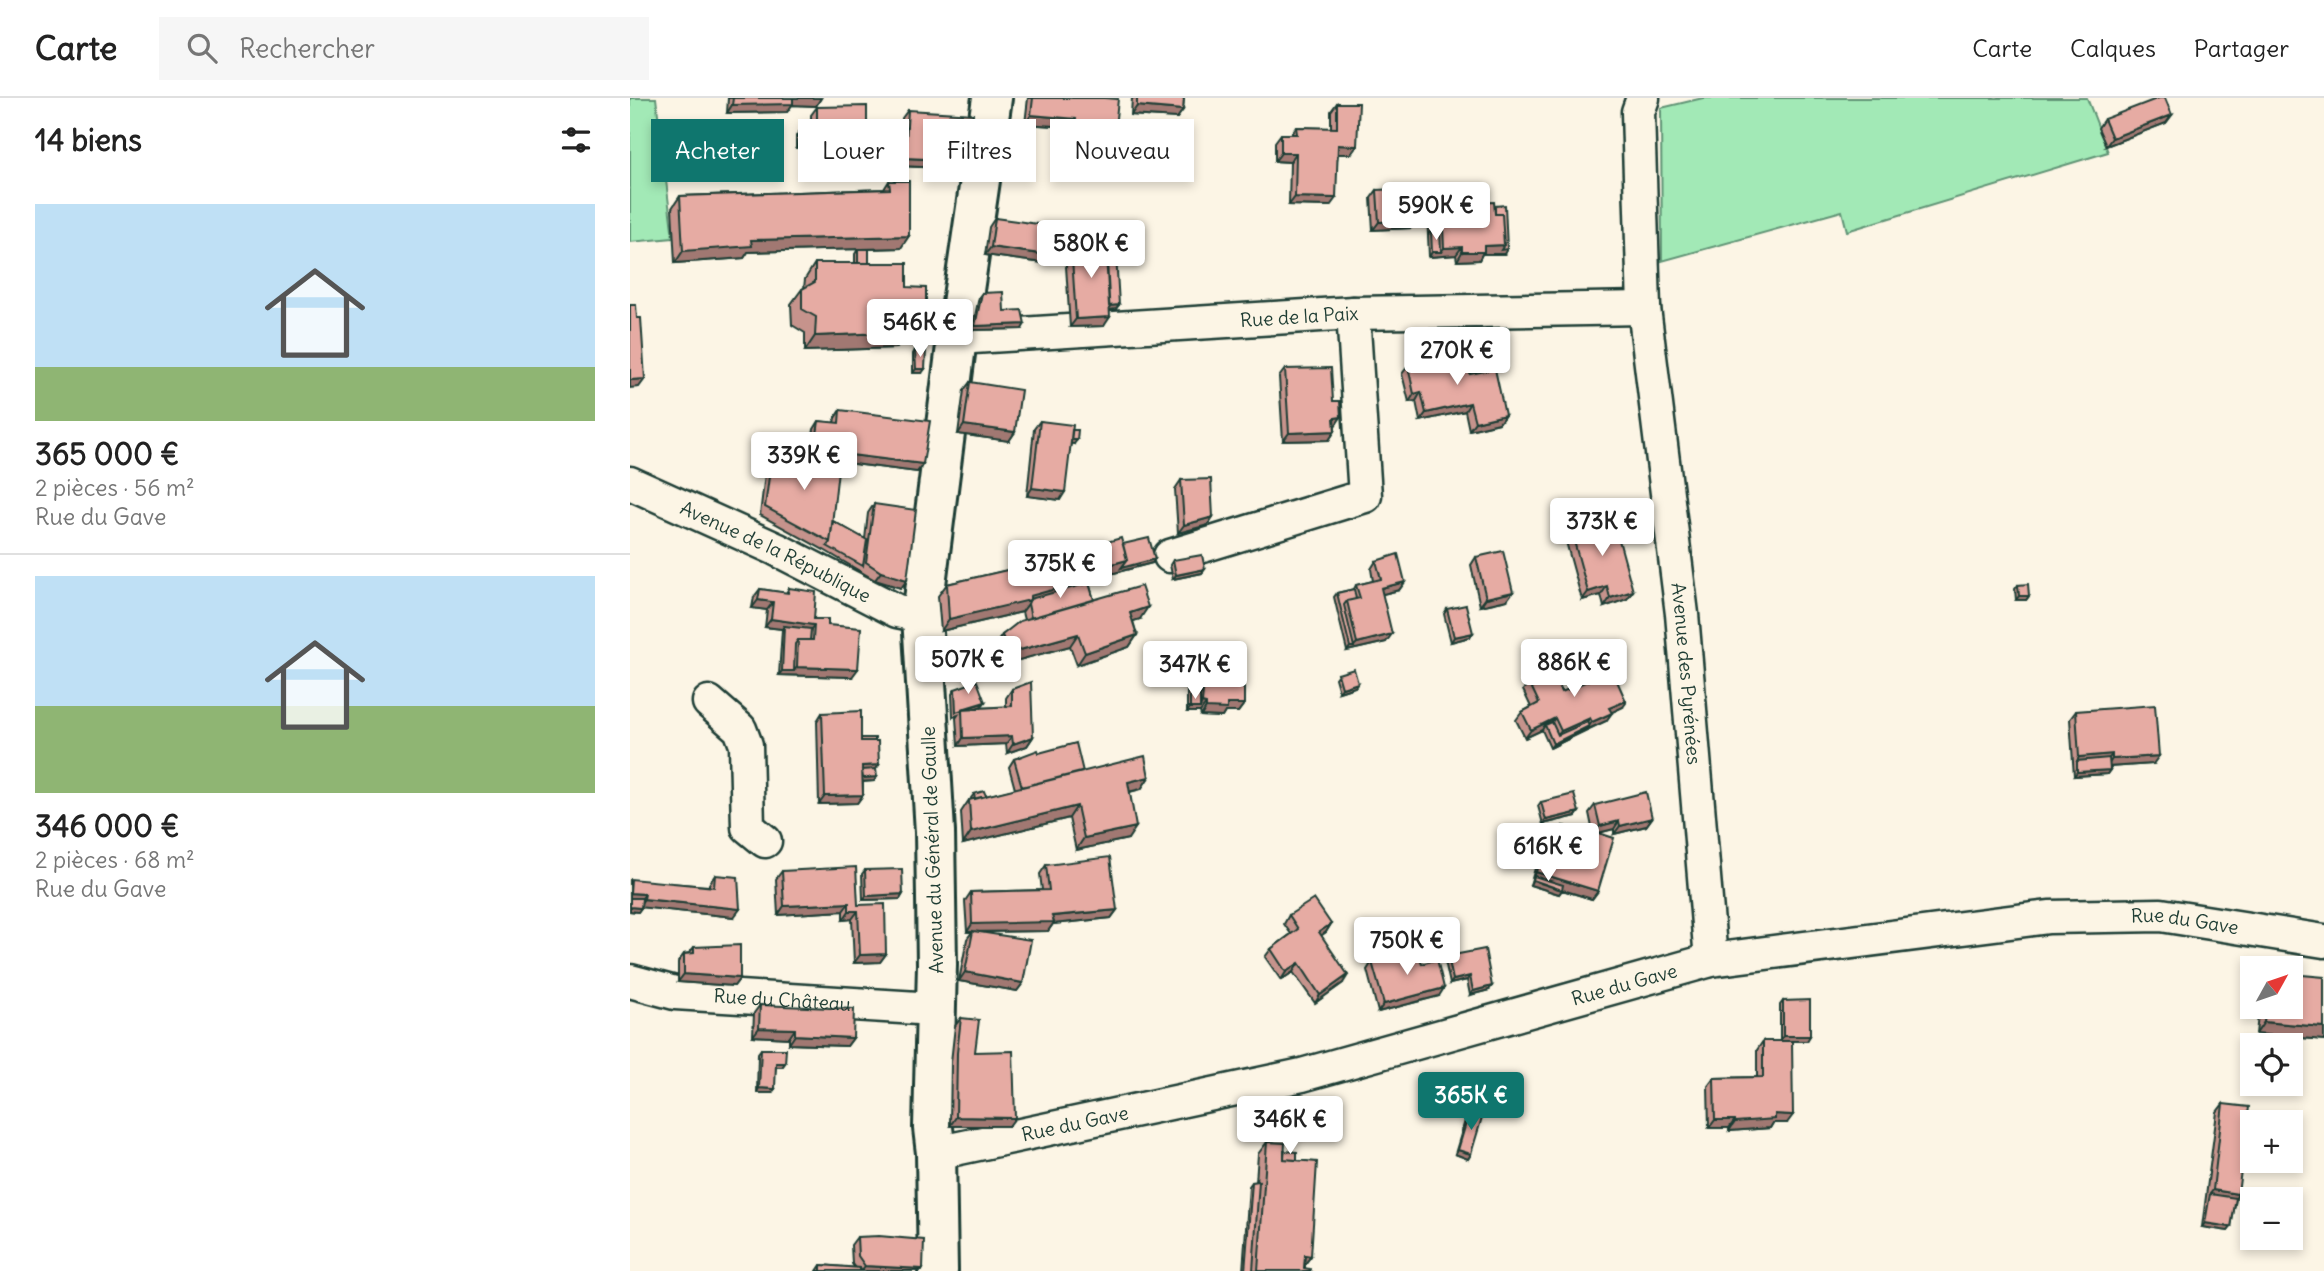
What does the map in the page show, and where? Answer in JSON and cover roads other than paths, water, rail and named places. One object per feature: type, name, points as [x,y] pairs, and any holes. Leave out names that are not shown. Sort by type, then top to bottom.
[{"type":"main road","name":"Avenue du Général de Gaulle","points":[[939,1271],[933,1128],[937,964],[935,832],[922,616],[957,338],[992,98]]},
{"type":"street","name":"Avenue des Pyrénées","points":[[1643,98],[1638,112],[1644,308],[1682,614],[1711,960]]},
{"type":"street","name":"Rue de la Paix","points":[[957,338],[1353,313],[1644,308]]},
{"type":"street","points":[[1170,556],[1365,496],[1353,313]]},
{"type":"street","name":"Avenue de la République","points":[[630,483],[754,539],[897,611],[922,616]]},
{"type":"street","points":[[709,702],[740,729],[746,745],[748,827],[765,841]]},
{"type":"street","name":"Rue du Gave","points":[[936,1153],[1302,1075],[1711,960],[2049,917],[2161,915],[2324,941]]},
{"type":"street","name":"Rue du Château","points":[[630,981],[675,993],[934,1009]]}]
